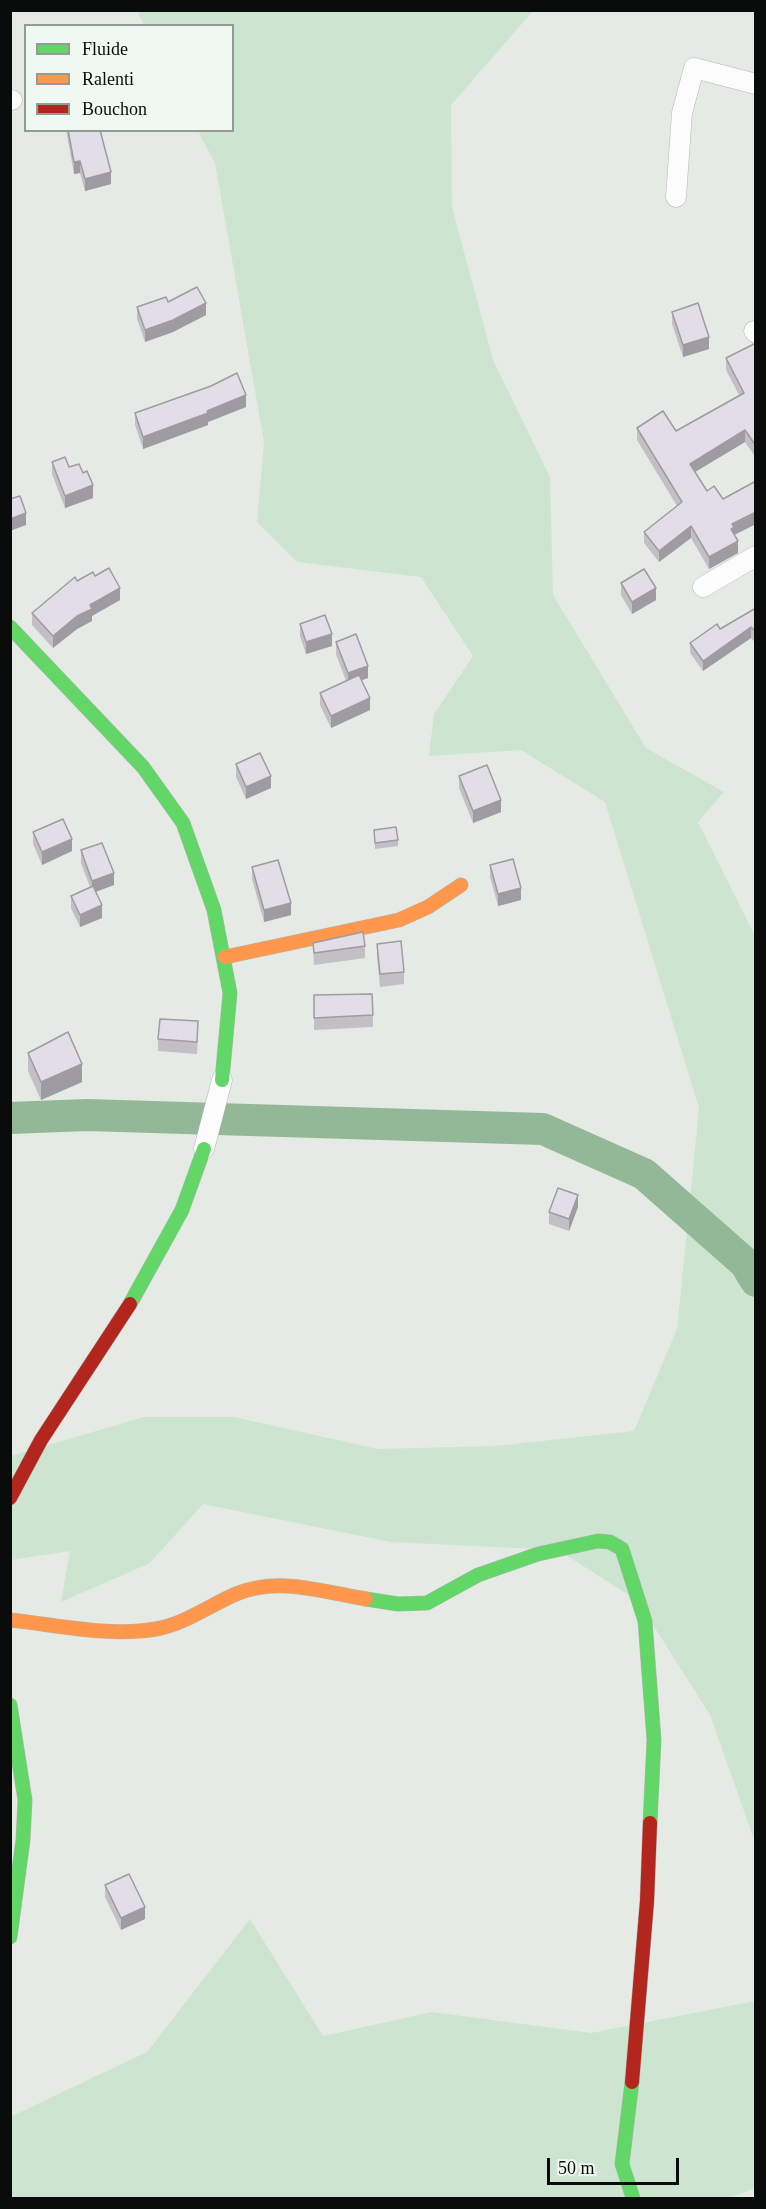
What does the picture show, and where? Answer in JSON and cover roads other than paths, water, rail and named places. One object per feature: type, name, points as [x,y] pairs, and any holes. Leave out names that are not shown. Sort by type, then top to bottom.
[{"type":"street","points":[[675,197],[682,113],[694,68],[756,84]]},
{"type":"street","points":[[703,587],[756,556]]},
{"type":"street","points":[[10,627],[143,767],[183,823],[214,910],[225,957],[230,993],[222,1080],[204,1149],[182,1210],[123,1316],[41,1440],[10,1498]]},
{"type":"street","points":[[225,957],[399,920],[428,907],[461,885]]},
{"type":"street","points":[[10,1620],[133,1631],[160,1628],[250,1589],[272,1584],[394,1603],[425,1604],[443,1596],[463,1581],[508,1561],[593,1542],[610,1542],[622,1549],[645,1621],[654,1740],[639,2002],[622,2164],[633,2199]]},
{"type":"street","points":[[10,1705],[25,1800],[23,1840],[10,1936]]},
{"type":"waterway","points":[[10,1118],[87,1115],[543,1129],[644,1174],[745,1263],[756,1281]]}]
